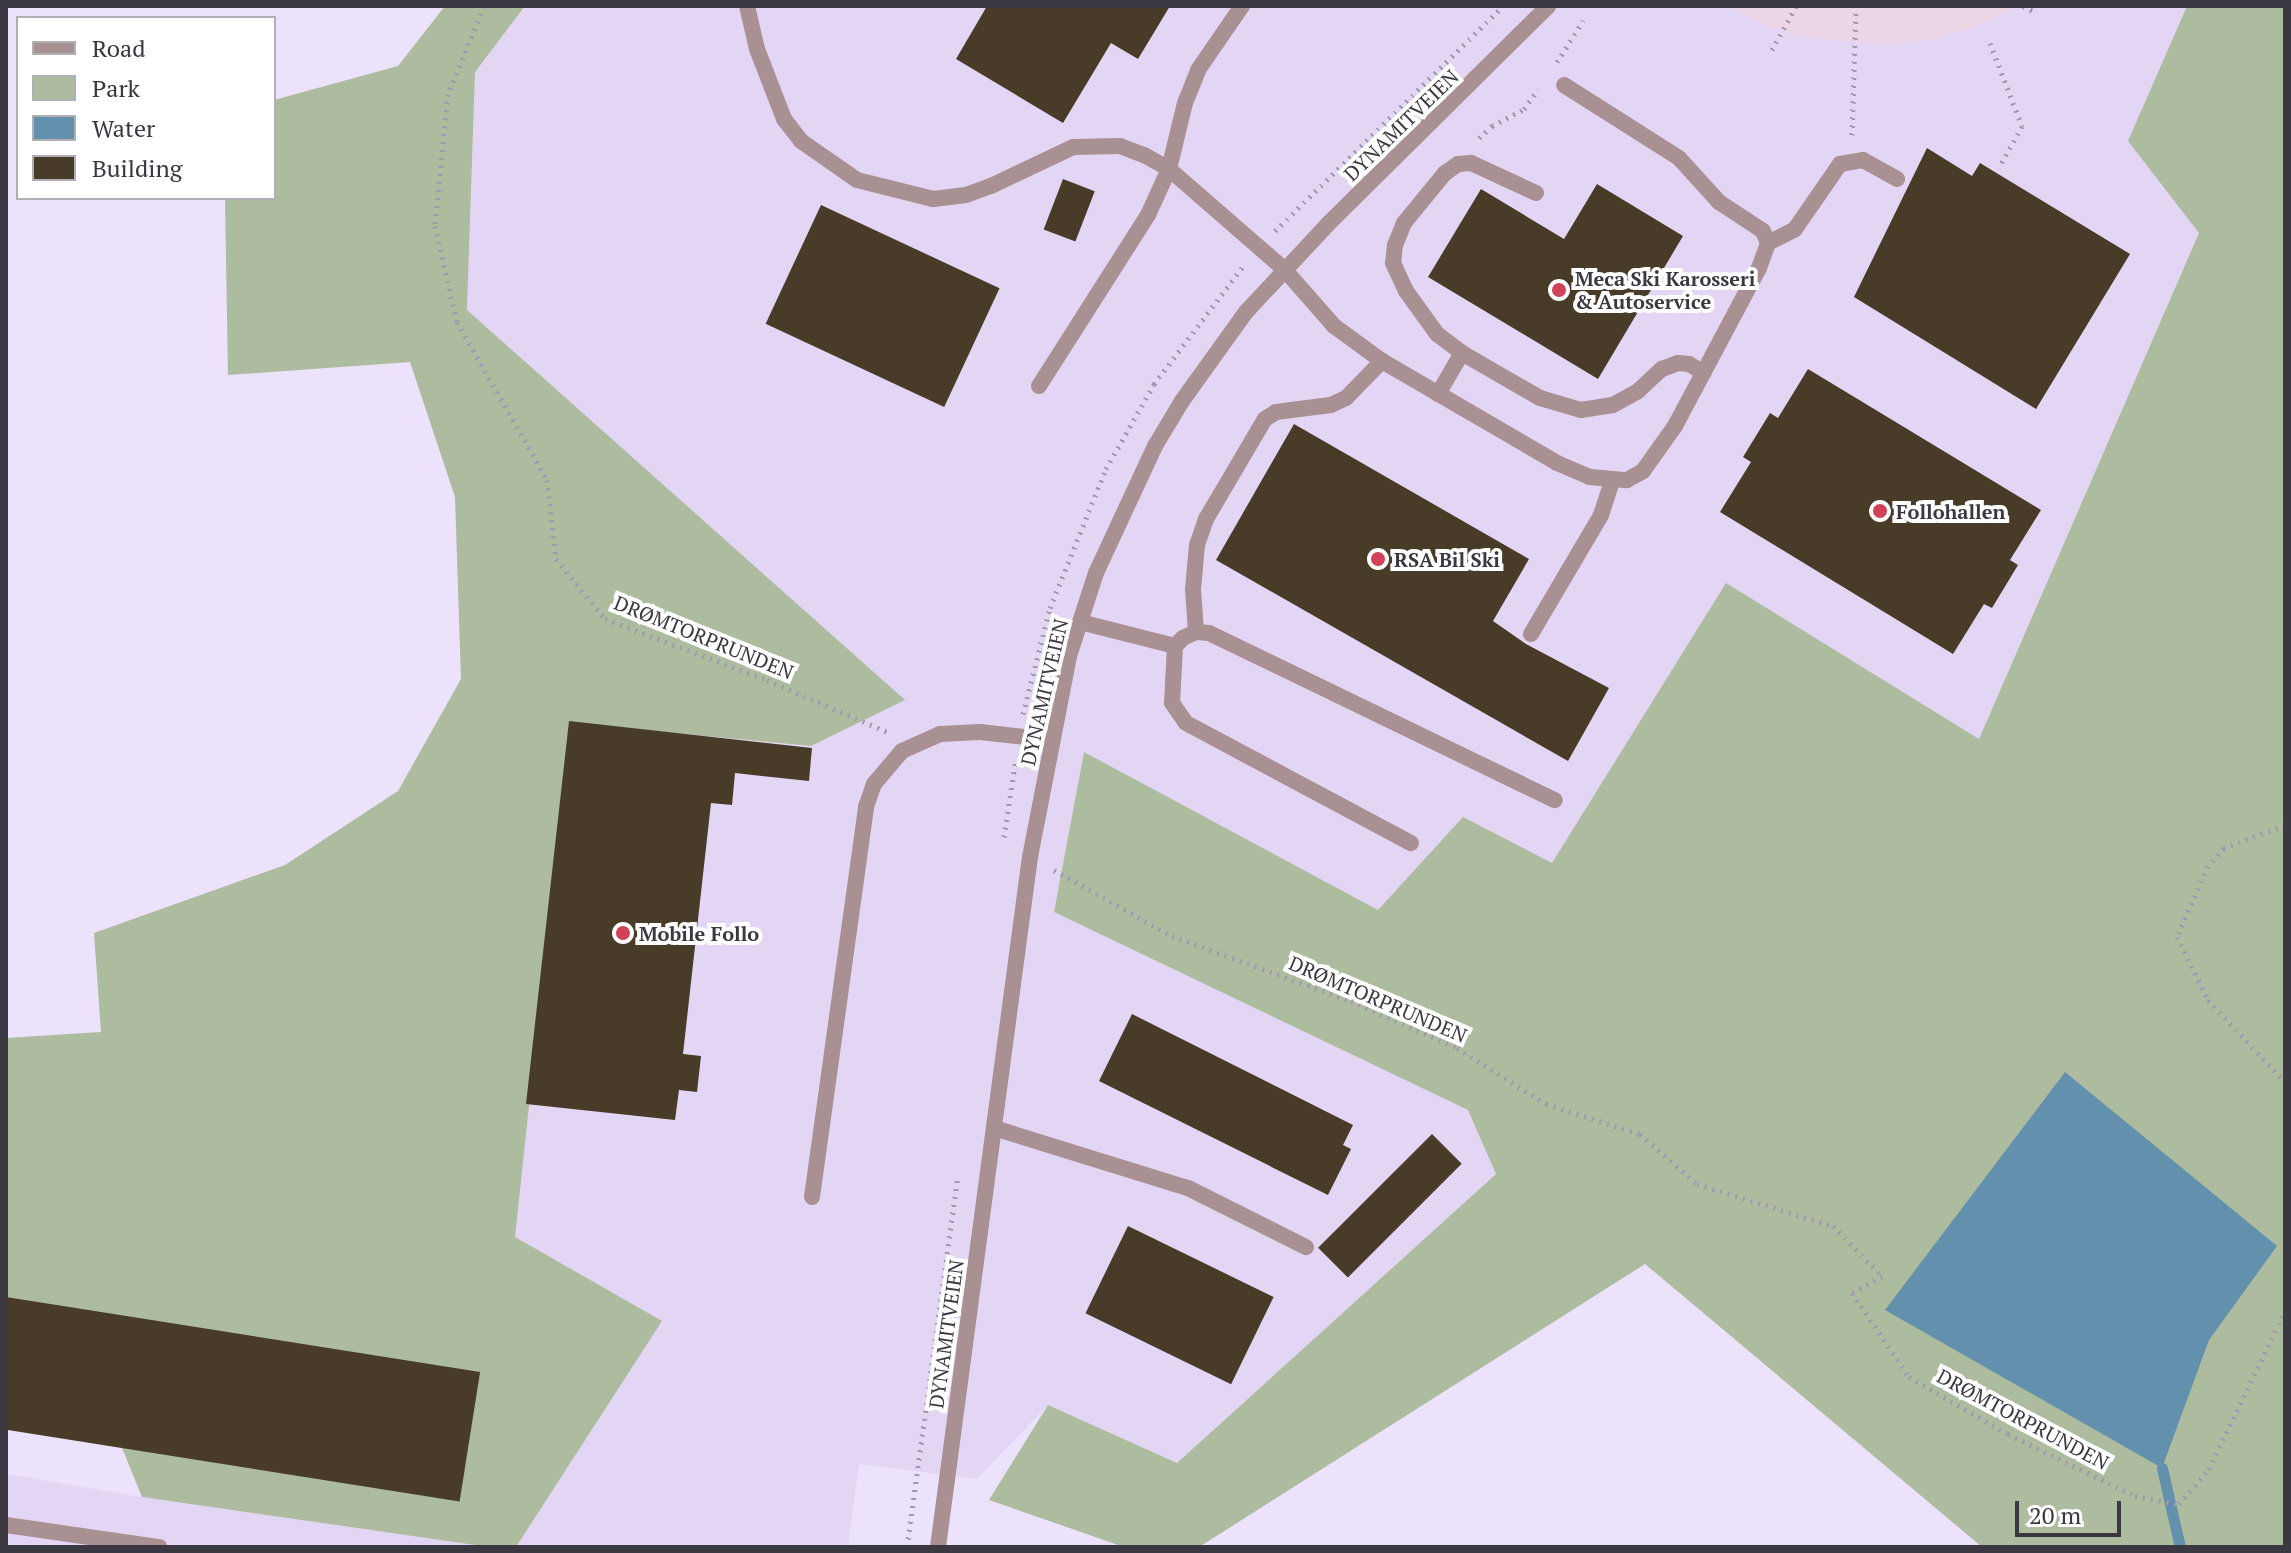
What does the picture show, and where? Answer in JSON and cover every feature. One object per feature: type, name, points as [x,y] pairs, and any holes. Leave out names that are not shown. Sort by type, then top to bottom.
[{"type":"street","points":[[747,6],[757,49],[784,119],[801,141],[857,180],[933,199],[966,195],[991,186],[1050,155],[1095,144],[1120,146],[1169,169],[1284,269],[1334,326],[1382,361],[1557,463],[1590,477],[1627,480],[1643,471],[1675,426],[1759,268],[1768,243],[1763,231],[1719,202],[1679,158],[1564,85]]},
{"type":"street","points":[[1039,386],[1148,215],[1169,169],[1185,103],[1198,70],[1242,6]]},
{"type":"street","name":"DYNAMITVEIEN","points":[[938,1547],[1030,857],[1051,740],[1080,622],[1112,532],[1155,446],[1217,351],[1284,269],[1548,6]]},
{"type":"street","points":[[1768,243],[1795,229],[1832,171],[1851,160],[1863,160],[1897,179]]},
{"type":"street","points":[[1536,193],[1471,163],[1458,164],[1445,173],[1404,223],[1395,245],[1393,263],[1406,291],[1437,334],[1462,353],[1540,398],[1581,410],[1613,405],[1638,391],[1662,369],[1678,363],[1689,364],[1704,373]]},
{"type":"street","points":[[1438,394],[1462,353]]},
{"type":"street","points":[[1196,632],[1193,589],[1197,545],[1206,519],[1265,419],[1276,412],[1331,405],[1346,398],[1382,361]]},
{"type":"street","points":[[1531,634],[1601,515],[1612,481]]},
{"type":"street","points":[[1080,622],[1175,646]]},
{"type":"street","points":[[1411,843],[1186,723],[1172,703],[1175,646],[1196,632],[1220,638],[1555,800]]},
{"type":"street","points":[[812,1197],[866,807],[885,767],[914,744],[940,734],[962,732],[1051,740]]},
{"type":"street","points":[[994,1128],[1188,1188],[1306,1247]]},
{"type":"street","points":[[6,1525],[159,1547]]},
{"type":"path","name":"DRØMTORPRUNDEN","points":[[484,6],[448,94],[435,226],[457,322],[547,480],[556,559],[605,619],[767,680],[914,744]]},
{"type":"path","points":[[1003,846],[1019,736],[1050,608],[1106,469],[1162,373],[1221,291],[1258,249],[1503,6]]},
{"type":"path","points":[[1772,50],[1796,6]]},
{"type":"path","points":[[1851,160],[1856,6]]},
{"type":"path","points":[[2023,6],[2035,12]]},
{"type":"path","points":[[1556,65],[1583,21]]},
{"type":"path","points":[[1990,43],[2022,126],[1999,168]]},
{"type":"path","points":[[1458,164],[1481,135],[1524,109],[1541,87]]},
{"type":"path","points":[[2285,825],[2224,848],[2208,866],[2177,937],[2208,1000],[2285,1082]]},
{"type":"path","name":"DRØMTORPRUNDEN","points":[[1030,857],[1172,936],[1351,1001],[1457,1048],[1546,1104],[1640,1134],[1697,1184],[1833,1226],[1882,1276],[1852,1293],[1909,1377],[2008,1434],[2135,1496],[2179,1504],[2209,1469],[2285,1311]]},
{"type":"path","points":[[907,1547],[958,1172]]},
{"type":"shaded area","points":[[525,6],[2187,6],[2129,141],[2199,233],[1979,739],[1726,584],[1552,864],[1463,818],[1378,911],[1084,752],[1054,912],[1468,1110],[1496,1174],[1177,1463],[1048,1405],[977,1479],[859,1464],[848,1547],[516,1547],[661,1322],[515,1237],[570,722],[540,377],[467,310],[475,72]]},
{"type":"shaded area","points":[[1729,6],[2017,6],[1977,26],[1935,40],[1886,44],[1808,38],[1769,27]]},
{"type":"shaded area","points":[[6,1474],[142,1497],[489,1547],[6,1547]]},
{"type":"green space","points":[[445,6],[525,6],[475,72],[467,310],[905,700],[811,746],[570,723],[515,1237],[662,1321],[516,1547],[489,1547],[142,1497],[116,1433],[6,1416],[6,1038],[101,1032],[94,933],[285,865],[398,791],[461,679],[455,497],[410,362],[228,375],[225,200],[276,200],[276,99],[398,66]]},
{"type":"green space","points":[[2187,6],[2285,6],[2285,1547],[1982,1547],[1645,1264],[1199,1547],[1124,1547],[989,1500],[1048,1405],[1177,1463],[1496,1174],[1468,1110],[1054,912],[1084,752],[1378,910],[1463,817],[1552,863],[1726,583],[1979,739],[2199,233],[2128,141]]},
{"type":"water","points":[[2065,1072],[2277,1246],[2209,1340],[2162,1468],[1885,1310]]},
{"type":"building","points":[[987,6],[1170,6],[1138,59],[1111,43],[1063,123],[956,59]]},
{"type":"building","points":[[1927,148],[1972,176],[1980,163],[2130,254],[2036,409],[1854,297]]},
{"type":"building","points":[[1063,179],[1095,191],[1075,242],[1044,229]]},
{"type":"building","points":[[1597,184],[1683,236],[1598,379],[1428,277],[1481,189],[1564,239]]},
{"type":"building","points":[[821,205],[1000,288],[944,407],[766,324]]},
{"type":"building","name":"Follohallen","points":[[1808,369],[2041,510],[2010,560],[2018,565],[1992,608],[1984,604],[1953,654],[1720,512],[1751,462],[1743,457],[1770,413],[1778,418]]},
{"type":"building","points":[[1294,424],[1529,559],[1493,621],[1526,644],[1609,688],[1568,761],[1216,560]]},
{"type":"building","points":[[569,721],[812,748],[809,781],[735,773],[732,805],[711,803],[683,1054],[701,1056],[697,1092],[679,1090],[675,1120],[526,1104]]},
{"type":"building","points":[[1132,1014],[1353,1125],[1343,1145],[1351,1149],[1328,1195],[1099,1081]]},
{"type":"building","points":[[1432,1134],[1462,1164],[1348,1278],[1318,1248]]},
{"type":"building","points":[[1128,1226],[1274,1297],[1231,1384],[1085,1313]]},
{"type":"building","points":[[6,1297],[480,1372],[460,1501],[6,1430]]},
{"type":"waterway","points":[[2162,1468],[2180,1547]]},
{"type":"place","name":"Meca Ski Karosseri & Autoservice","points":[[1559,290]]},
{"type":"place","name":"Follohallen","points":[[1880,511]]},
{"type":"place","name":"RSA Bil Ski","points":[[1378,559]]},
{"type":"place","name":"Mobile Follo","points":[[623,933]]}]
